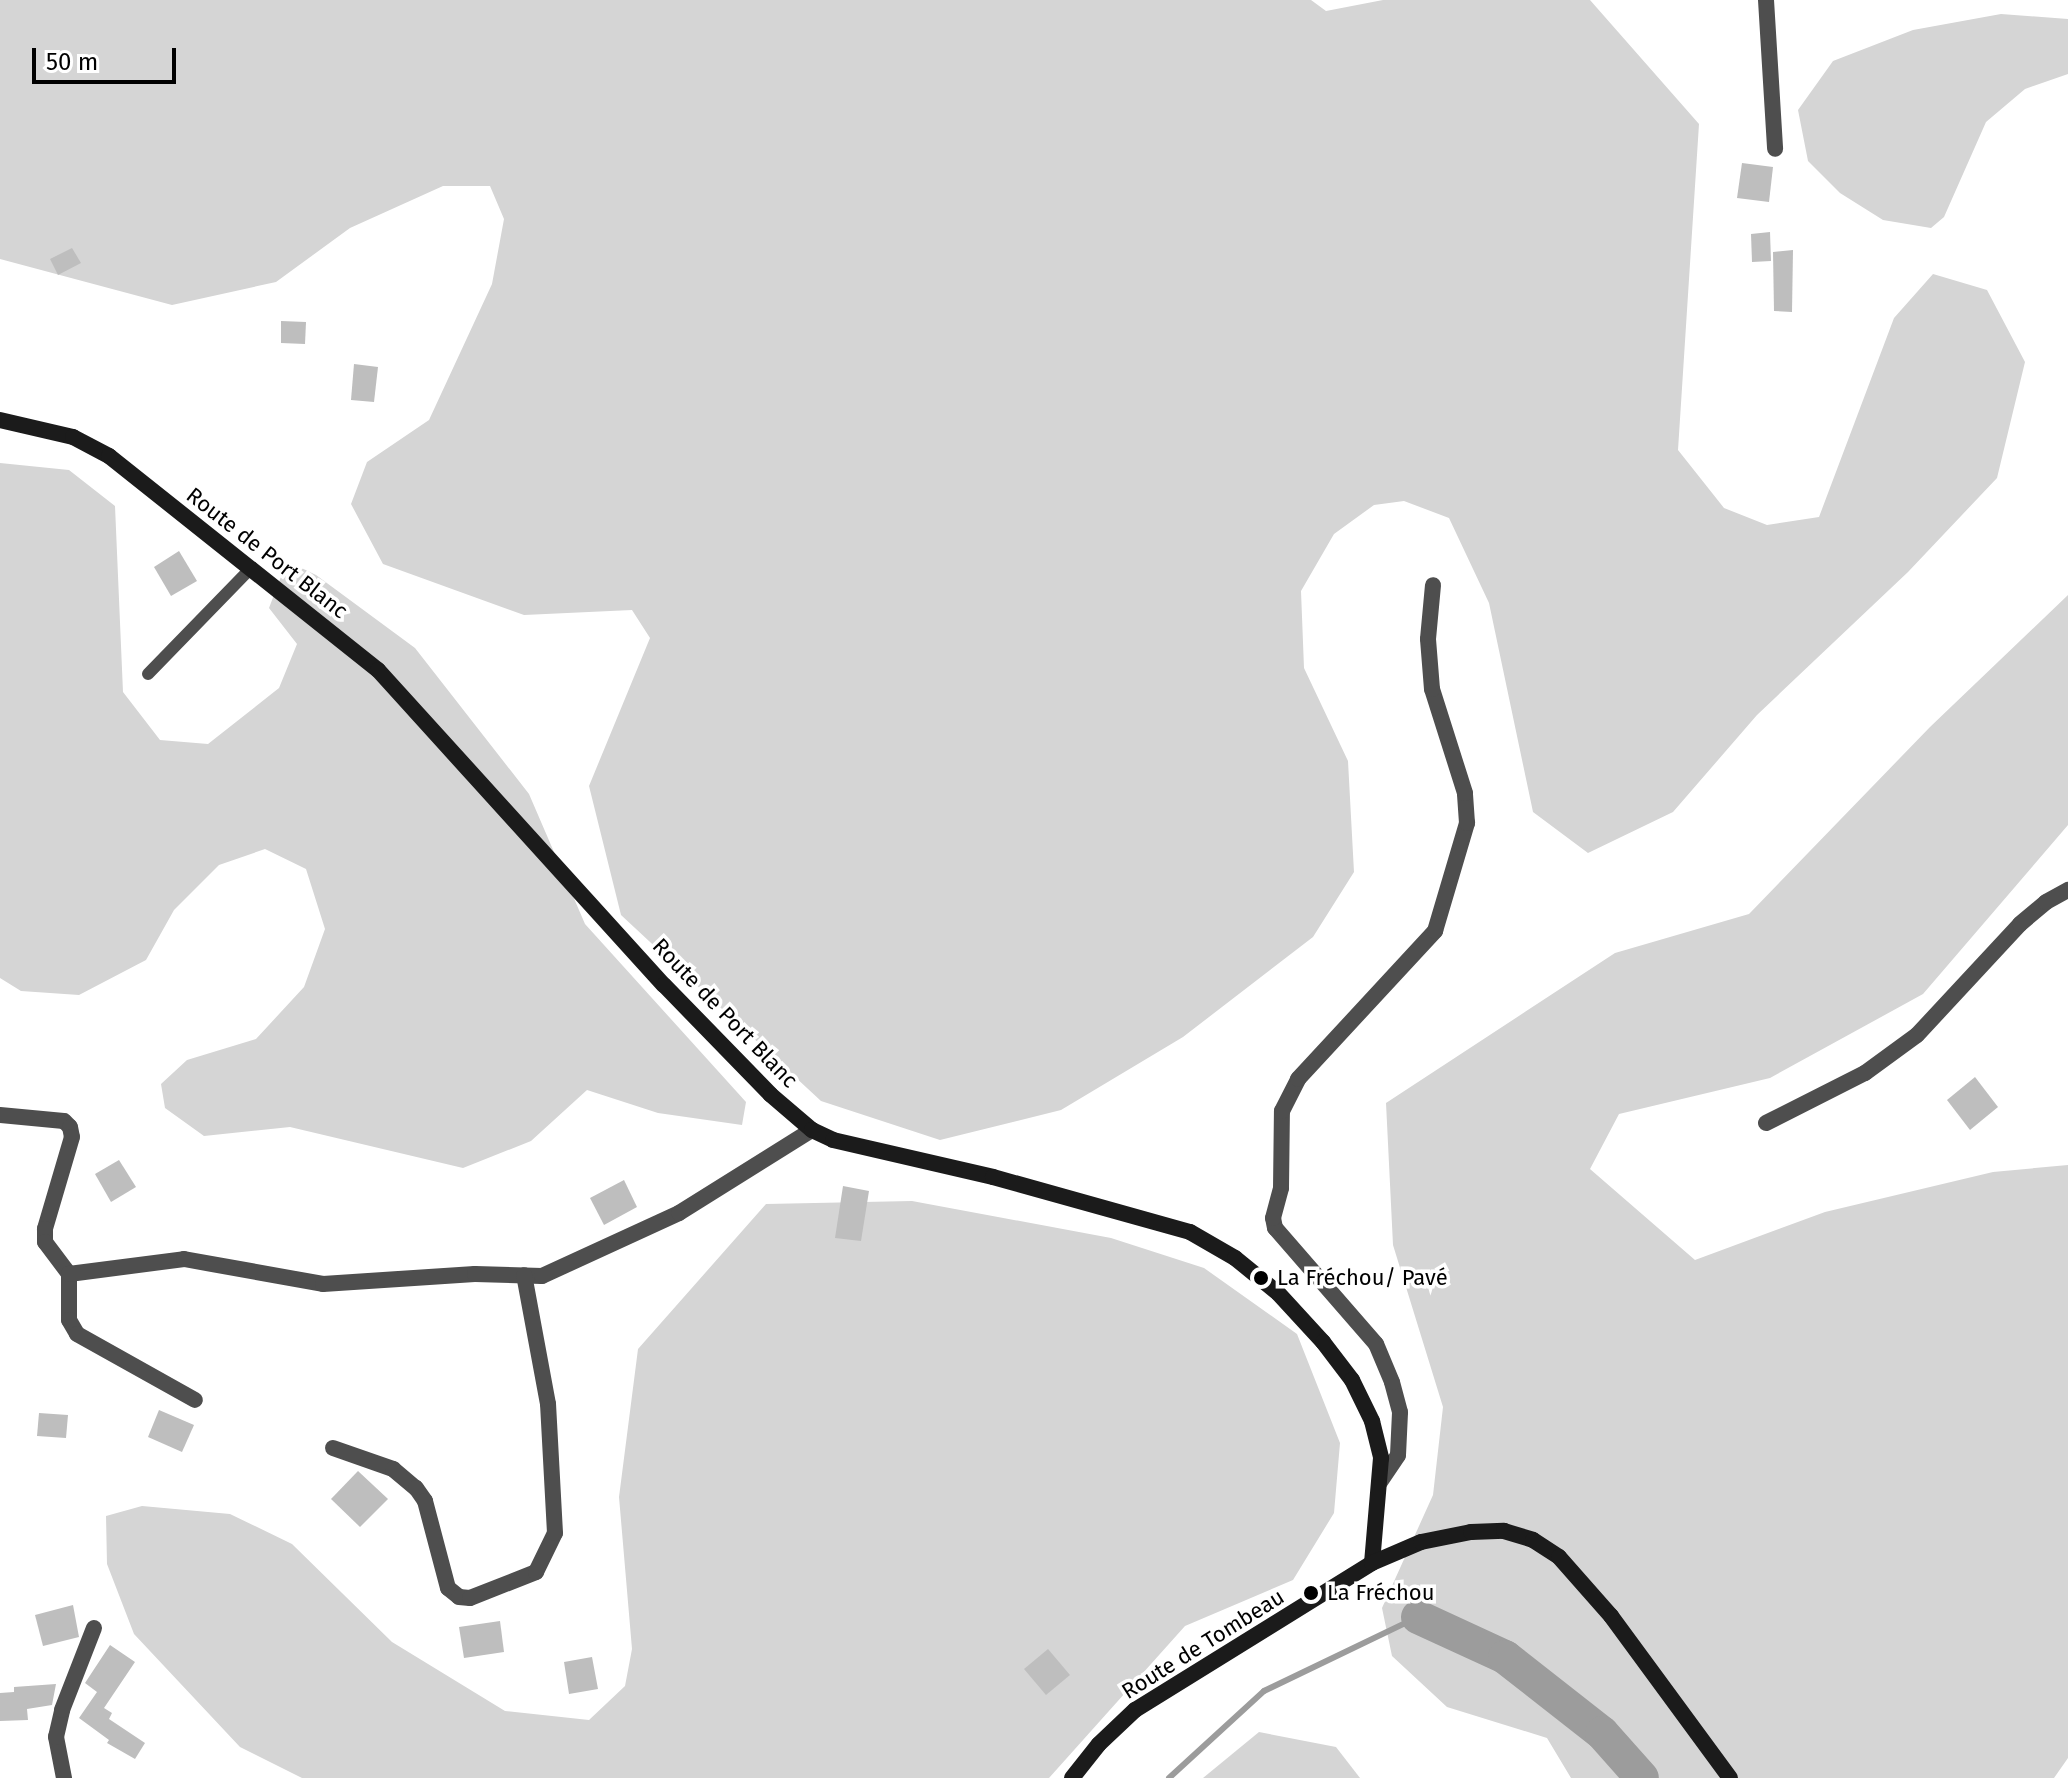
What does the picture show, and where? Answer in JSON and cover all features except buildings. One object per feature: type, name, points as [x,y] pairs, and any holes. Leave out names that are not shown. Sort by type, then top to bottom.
[{"type":"street","points":[[1766,0],[1775,149]]},
{"type":"street","name":"Route de Port Blanc","points":[[0,420],[73,437],[109,456],[378,670],[664,985],[771,1095],[812,1130],[833,1140],[993,1177],[1190,1232],[1235,1258],[1278,1293],[1323,1342],[1352,1380],[1372,1421],[1381,1458],[1372,1563]]},
{"type":"street","points":[[1380,1482],[1398,1455],[1400,1412],[1392,1382],[1376,1344],[1275,1228],[1273,1218],[1281,1188],[1282,1111],[1298,1079],[1435,931],[1467,823],[1465,793],[1432,689],[1428,639],[1433,585]]},
{"type":"street","points":[[1766,1123],[1865,1073],[1917,1035],[2020,924],[2046,902],[2068,890]]},
{"type":"street","points":[[0,1115],[64,1121],[70,1127],[72,1137],[45,1229],[45,1242],[69,1274],[69,1320],[77,1334],[195,1400]]},
{"type":"street","points":[[69,1274],[184,1259],[323,1284],[475,1274],[542,1276],[679,1213],[812,1130]]},
{"type":"street","points":[[333,1448],[393,1469],[416,1488],[425,1501],[448,1588],[459,1597],[470,1598],[536,1572],[555,1533],[548,1404],[524,1275]]},
{"type":"street","name":"Route de Tombeau","points":[[1072,1778],[1099,1744],[1135,1710],[1372,1563],[1421,1542],[1471,1532],[1504,1531],[1533,1540],[1559,1557],[1611,1616],[1730,1778]]},
{"type":"street","points":[[64,1778],[56,1737],[62,1710],[94,1628]]},
{"type":"lane","points":[[148,674],[252,567]]},
{"type":"shaded area","points":[[0,0],[1311,0],[1326,11],[1383,0],[1590,0],[1699,124],[1678,450],[1724,508],[1767,525],[1819,517],[1894,318],[1933,274],[1987,290],[2025,362],[1997,478],[1908,572],[1757,715],[1673,812],[1588,853],[1533,812],[1489,603],[1449,518],[1404,501],[1374,505],[1334,534],[1301,591],[1304,668],[1348,761],[1354,872],[1313,937],[1183,1037],[1061,1110],[940,1140],[821,1101],[621,915],[589,786],[650,638],[632,610],[524,615],[383,564],[351,504],[367,462],[429,420],[492,284],[504,219],[490,186],[443,186],[350,228],[276,282],[172,305],[0,259]]},
{"type":"shaded area","points":[[2001,14],[2068,19],[2068,74],[2025,89],[1986,122],[1944,217],[1931,228],[1883,220],[1840,193],[1808,161],[1798,110],[1833,61],[1913,30]]},
{"type":"shaded area","points":[[0,463],[69,470],[115,506],[123,692],[160,740],[208,744],[279,688],[297,644],[269,608],[287,561],[316,575],[415,648],[529,794],[585,924],[746,1102],[742,1125],[658,1113],[587,1090],[531,1141],[463,1168],[290,1127],[204,1136],[165,1108],[161,1084],[187,1060],[256,1039],[304,987],[325,929],[306,869],[265,849],[219,865],[174,910],[146,960],[79,995],[21,991],[0,978]]},
{"type":"shaded area","points":[[2068,595],[2068,825],[1923,994],[1770,1078],[1619,1114],[1590,1169],[1695,1260],[1825,1212],[1993,1172],[2068,1165],[2068,1758],[2054,1778],[1571,1778],[1547,1738],[1447,1707],[1392,1656],[1382,1608],[1433,1495],[1443,1407],[1393,1245],[1386,1103],[1615,953],[1749,914],[1930,727]]},
{"type":"shaded area","points":[[912,1201],[1111,1238],[1204,1268],[1297,1334],[1340,1443],[1334,1513],[1293,1580],[1185,1626],[1049,1778],[302,1778],[240,1747],[134,1634],[107,1564],[106,1516],[142,1506],[230,1514],[292,1544],[392,1642],[505,1711],[589,1720],[625,1686],[632,1649],[619,1497],[638,1349],[766,1204]]},
{"type":"shaded area","points":[[1259,1732],[1336,1747],[1360,1778],[1203,1778]]},
{"type":"waterway","points":[[1169,1778],[1264,1691],[1418,1617]]},
{"type":"waterway","points":[[1418,1617],[1505,1657],[1602,1733],[1642,1778]]},
{"type":"place","name":"La Fréchou/ Pavé","points":[[1261,1278]]},
{"type":"place","name":"La Fréchou","points":[[1311,1593]]}]
